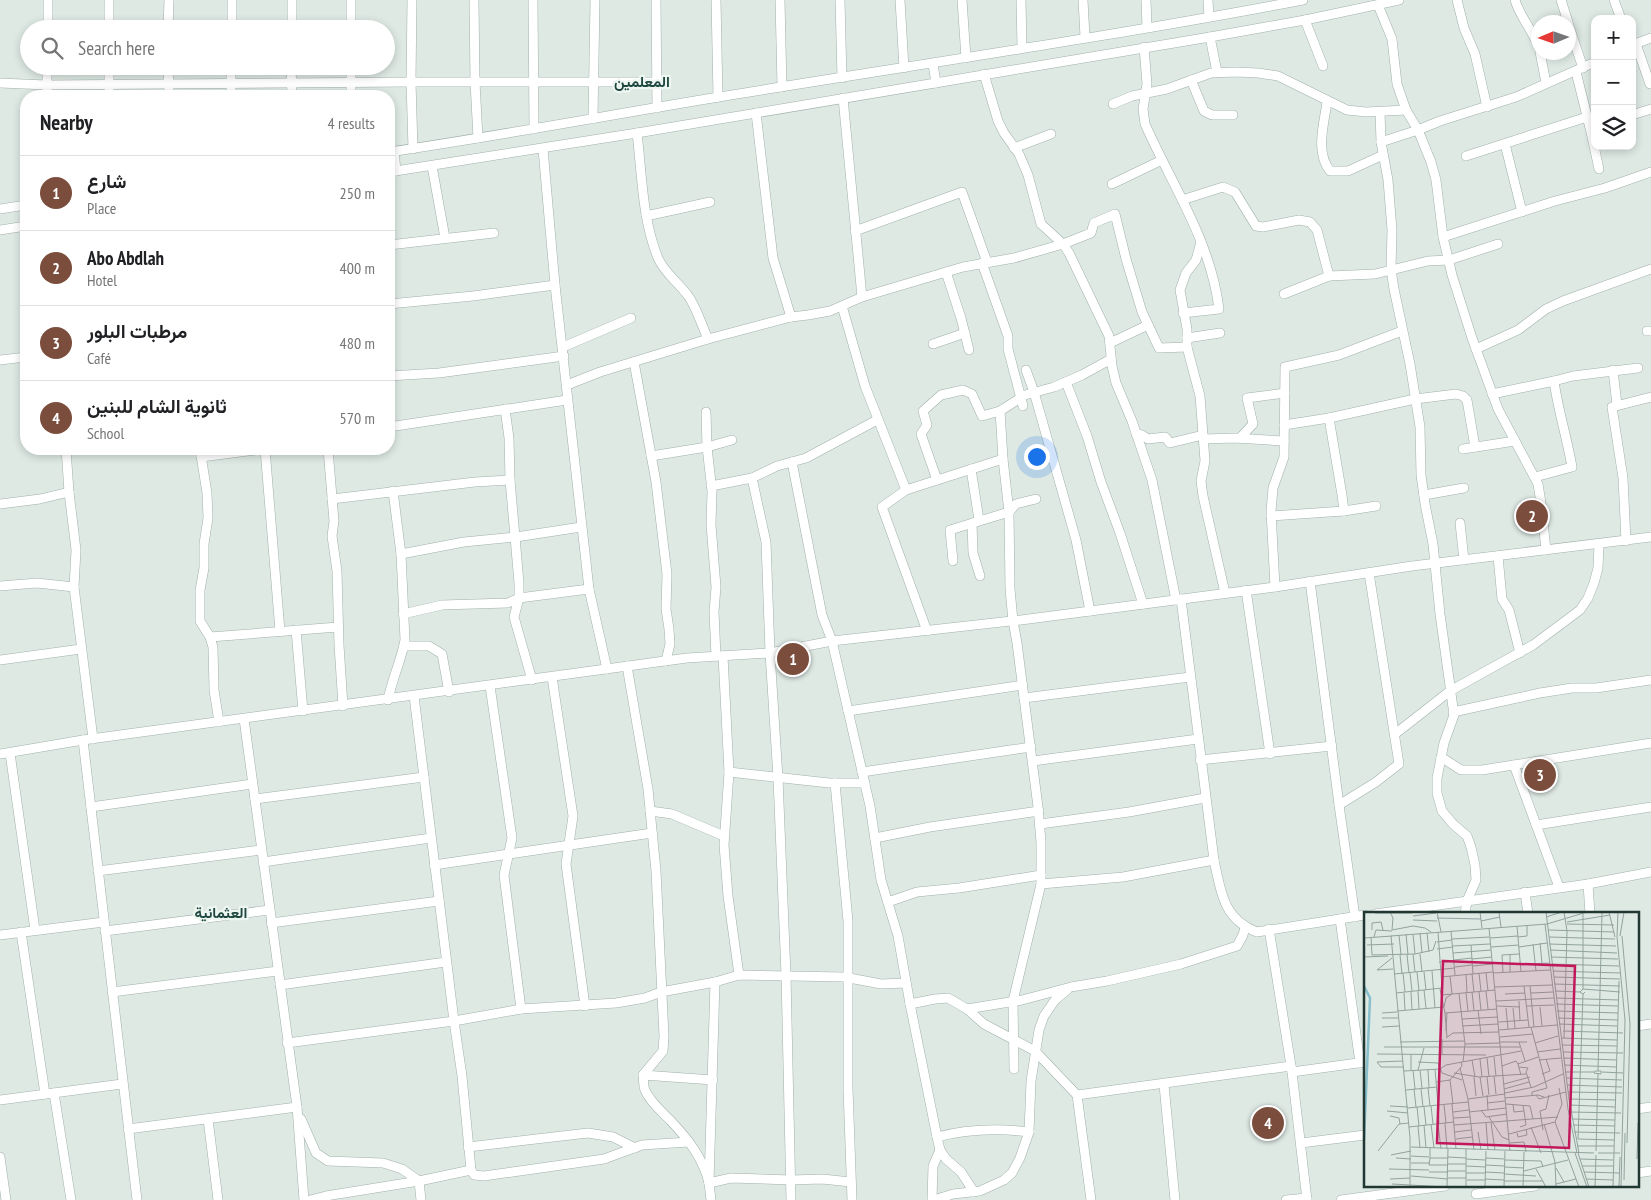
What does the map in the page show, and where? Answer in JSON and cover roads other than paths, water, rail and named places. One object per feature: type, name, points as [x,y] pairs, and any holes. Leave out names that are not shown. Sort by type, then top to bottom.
[{"type":"street","points":[[48,0],[48,20]]},
{"type":"street","points":[[109,0],[109,20]]},
{"type":"street","points":[[168,20],[169,0]]},
{"type":"street","points":[[232,0],[232,20]]},
{"type":"street","points":[[292,0],[292,20]]},
{"type":"street","points":[[351,0],[351,20]]},
{"type":"street","points":[[412,0],[411,82],[413,149]]},
{"type":"street","points":[[474,0],[474,82],[478,138]]},
{"type":"street","points":[[534,0],[534,129]]},
{"type":"street","points":[[593,119],[595,0]]},
{"type":"street","points":[[656,0],[657,108]]},
{"type":"street","points":[[716,0],[718,97]]},
{"type":"street","points":[[780,0],[782,87]]},
{"type":"street","points":[[840,0],[842,78]]},
{"type":"street","points":[[900,0],[904,68]]},
{"type":"street","points":[[962,0],[966,58]]},
{"type":"street","points":[[1021,0],[1022,48]]},
{"type":"street","points":[[1083,0],[1085,37]]},
{"type":"street","points":[[1146,0],[1147,27]]},
{"type":"street","points":[[1208,0],[1209,17]]},
{"type":"street","points":[[395,151],[718,97],[933,64],[1209,17],[1268,3],[1303,0]]},
{"type":"street","points":[[1456,0],[1464,28],[1475,54],[1487,107]]},
{"type":"street","points":[[1515,0],[1518,10],[1531,29]]},
{"type":"street","points":[[1561,0],[1566,15]]},
{"type":"street","points":[[1614,0],[1620,15]]},
{"type":"street","points":[[395,172],[1210,37],[1305,20],[1393,1]]},
{"type":"street","points":[[1378,5],[1392,39],[1398,84],[1406,110],[1418,130],[1431,162],[1436,180],[1449,260],[1476,349],[1498,409],[1535,477],[1542,503],[1546,550]]},
{"type":"street","points":[[1305,20],[1323,66]]},
{"type":"street","points":[[1210,37],[1217,72]]},
{"type":"street","points":[[1636,43],[1651,38]]},
{"type":"street","points":[[1144,47],[1147,84],[1143,109],[1145,124],[1209,259],[1217,287],[1219,309],[1183,313]]},
{"type":"street","points":[[1636,49],[1650,84]]},
{"type":"street","points":[[1576,57],[1599,168]]},
{"type":"street","points":[[1542,60],[1546,83]]},
{"type":"street","points":[[933,64],[936,82]]},
{"type":"street","points":[[1381,142],[1516,97],[1591,64]]},
{"type":"street","points":[[1113,104],[1132,96],[1167,89],[1217,72],[1258,73],[1278,76],[1327,102],[1347,110],[1380,112],[1406,110]]},
{"type":"street","points":[[984,74],[998,121],[1019,154],[1028,175],[1041,224],[1069,252],[1109,336],[1116,383],[1152,480],[1178,600],[1214,860],[1223,900],[1233,917],[1245,927],[1257,932],[1360,916],[1338,805],[1310,581]]},
{"type":"street","points":[[47,75],[47,90]]},
{"type":"street","points":[[108,90],[109,75]]},
{"type":"street","points":[[168,75],[168,90]]},
{"type":"street","points":[[231,75],[231,90]]},
{"type":"street","points":[[292,75],[292,90]]},
{"type":"street","points":[[350,75],[351,90]]},
{"type":"street","points":[[1191,80],[1204,111],[1212,115],[1233,115]]},
{"type":"street","points":[[0,83],[47,86],[350,82],[656,82]]},
{"type":"street","points":[[843,98],[862,297]]},
{"type":"street","points":[[1327,102],[1321,152],[1330,171],[1348,171],[1383,155]]},
{"type":"street","points":[[1636,114],[1651,109]]},
{"type":"street","points":[[1380,112],[1381,142],[1388,180],[1392,230],[1392,269],[1420,427],[1424,495],[1433,544],[1454,715],[1444,743],[1437,778],[1437,793],[1442,811],[1467,836],[1471,847],[1476,880],[1467,901],[1465,912]]},
{"type":"street","points":[[756,113],[773,258],[792,317]]},
{"type":"street","points":[[1466,156],[1587,117]]},
{"type":"street","points":[[637,133],[646,216],[659,259],[666,272],[690,297],[708,339]]},
{"type":"street","points":[[1014,148],[1051,134]]},
{"type":"street","points":[[1505,144],[1522,212]]},
{"type":"street","points":[[543,148],[555,285],[581,527],[589,589],[606,669]]},
{"type":"street","points":[[1112,184],[1162,160]]},
{"type":"street","points":[[432,166],[444,238]]},
{"type":"street","points":[[1444,237],[1651,172]]},
{"type":"street","points":[[1182,200],[1223,187],[1235,192],[1256,226],[1263,227],[1299,220],[1310,222],[1317,230],[1329,276]]},
{"type":"street","points":[[855,231],[962,192],[1008,336],[1008,350],[1022,402]]},
{"type":"street","points":[[646,216],[710,202]]},
{"type":"street","points":[[0,209],[20,206]]},
{"type":"street","points":[[567,385],[708,339],[792,317],[830,311],[862,297],[946,272],[1014,258],[1063,244],[1091,233],[1094,223],[1115,214],[1142,312],[1159,348],[1220,333]]},
{"type":"street","points":[[0,230],[20,227]]},
{"type":"street","points":[[395,244],[494,233]]},
{"type":"street","points":[[1201,242],[1196,260],[1186,273],[1180,290],[1187,342],[1200,396],[1205,461],[1201,481],[1225,592]]},
{"type":"street","points":[[1284,294],[1329,276],[1360,276],[1428,261],[1449,260],[1498,244]]},
{"type":"street","points":[[1476,349],[1518,330],[1546,309],[1563,301],[1651,269]]},
{"type":"street","points":[[946,272],[969,350]]},
{"type":"street","points":[[395,303],[473,296],[555,285]]},
{"type":"street","points":[[842,306],[865,386],[906,490]]},
{"type":"street","points":[[395,376],[439,373],[563,351],[631,318]]},
{"type":"street","points":[[1110,343],[1148,325]]},
{"type":"street","points":[[1275,587],[1271,516],[1273,488],[1284,457],[1284,366],[1339,355],[1402,331]]},
{"type":"street","points":[[933,344],[965,333]]},
{"type":"street","points":[[0,360],[20,358]]},
{"type":"street","points":[[937,480],[921,434],[927,425],[923,411],[941,395],[963,390],[972,394],[982,416],[1022,402],[1034,392],[1066,382],[1111,359]]},
{"type":"street","points":[[634,362],[651,456],[667,574],[666,609],[670,629],[670,644],[666,661]]},
{"type":"street","points":[[1492,394],[1574,376],[1638,368]]},
{"type":"street","points":[[1026,370],[1076,540],[1090,611]]},
{"type":"street","points":[[1613,370],[1617,405]]},
{"type":"street","points":[[1535,477],[1572,467],[1554,381]]},
{"type":"street","points":[[1066,382],[1087,436],[1143,604]]},
{"type":"street","points":[[1240,438],[1253,424],[1247,398],[1285,393]]},
{"type":"street","points":[[1284,425],[1329,418],[1415,399],[1456,394],[1463,396],[1467,400],[1475,447]]},
{"type":"street","points":[[1626,540],[1623,478],[1612,407],[1651,397]]},
{"type":"street","points":[[395,426],[567,400]]},
{"type":"street","points":[[505,409],[509,438],[510,480],[519,583],[519,598],[514,617],[532,680]]},
{"type":"street","points":[[1000,411],[1009,512],[1010,589],[1013,621],[1040,824],[1041,880],[1013,1001],[1012,1039],[1014,1069]]},
{"type":"street","points":[[706,412],[716,587],[714,612],[728,772],[724,836],[728,896],[739,975]]},
{"type":"street","points":[[1329,418],[1344,511]]},
{"type":"street","points":[[711,486],[752,478],[777,466],[806,458],[877,420]]},
{"type":"street","points":[[1136,434],[1148,439],[1165,436],[1170,443],[1203,437],[1284,441]]},
{"type":"street","points":[[651,456],[707,447],[732,440]]},
{"type":"street","points":[[1464,449],[1515,440]]},
{"type":"street","points":[[66,455],[68,492],[76,550],[74,587],[81,649],[91,807],[137,1200]]},
{"type":"street","points":[[200,455],[207,493],[208,518],[204,544],[204,568],[200,590],[200,622],[210,637],[213,646],[214,690],[219,722]]},
{"type":"street","points":[[265,455],[280,630]]},
{"type":"street","points":[[328,455],[334,522],[332,536],[336,571],[343,706]]},
{"type":"street","points":[[927,631],[882,507],[906,490],[1003,459]]},
{"type":"street","points":[[792,462],[822,615],[832,641],[865,783],[881,880],[898,936],[940,1150],[978,1194]]},
{"type":"street","points":[[971,470],[976,522],[973,553],[980,576]]},
{"type":"street","points":[[752,478],[766,542],[786,975],[791,1200]]},
{"type":"street","points":[[332,499],[475,482],[510,480]]},
{"type":"street","points":[[1424,495],[1464,488]]},
{"type":"street","points":[[388,700],[392,680],[404,646],[401,554],[393,491]]},
{"type":"street","points":[[0,504],[40,499],[68,492]]},
{"type":"street","points":[[953,561],[950,530],[1009,512],[1016,504],[1036,499]]},
{"type":"street","points":[[1271,516],[1344,511],[1376,506]]},
{"type":"street","points":[[1460,523],[1464,560]]},
{"type":"street","points":[[401,554],[464,542],[516,537],[581,527]]},
{"type":"street","points":[[35,930],[5,754],[88,740],[449,692],[627,666],[770,652],[832,641],[1013,621],[1275,587],[1434,563],[1651,537]]},
{"type":"street","points":[[1395,734],[1450,692],[1520,653],[1580,610],[1588,598],[1598,568],[1599,544]]},
{"type":"street","points":[[1498,556],[1502,599],[1509,610],[1520,653]]},
{"type":"street","points":[[1338,805],[1376,782],[1399,764],[1369,572]]},
{"type":"street","points":[[0,586],[37,583],[74,587]]},
{"type":"street","points":[[403,614],[442,605],[508,603],[519,598],[589,589]]},
{"type":"street","points":[[1246,590],[1270,754]]},
{"type":"street","points":[[210,637],[248,635],[280,630],[338,627]]},
{"type":"street","points":[[296,630],[303,711]]},
{"type":"street","points":[[404,646],[429,646],[442,654],[449,692]]},
{"type":"street","points":[[0,660],[81,649]]},
{"type":"street","points":[[627,666],[648,789],[656,872],[664,1036],[663,1051],[643,1074],[645,1090],[690,1142],[705,1166],[711,1200]]},
{"type":"street","points":[[552,677],[573,816],[566,864],[585,1006]]},
{"type":"street","points":[[1024,698],[1190,677]]},
{"type":"street","points":[[1453,712],[1540,693],[1572,688],[1596,688],[1651,680]]},
{"type":"street","points":[[848,711],[1022,685]]},
{"type":"street","points":[[490,686],[512,838],[504,875],[521,1009]]},
{"type":"street","points":[[414,696],[446,962],[462,1076],[470,1170],[474,1175],[484,1176],[604,1159],[642,1145],[690,1142]]},
{"type":"street","points":[[244,719],[297,1107],[304,1200]]},
{"type":"street","points":[[1032,761],[1198,739]]},
{"type":"street","points":[[1441,757],[1461,770],[1482,770],[1651,743]]},
{"type":"street","points":[[1200,760],[1332,746]]},
{"type":"street","points":[[862,772],[1031,747]]},
{"type":"street","points":[[1514,765],[1559,887]]},
{"type":"street","points":[[728,772],[835,783],[865,783]]},
{"type":"street","points":[[254,799],[424,777]]},
{"type":"street","points":[[835,783],[848,921],[848,1088],[852,1200]]},
{"type":"street","points":[[91,807],[252,784]]},
{"type":"street","points":[[1040,824],[1129,812],[1205,798]]},
{"type":"street","points":[[1536,825],[1651,807]]},
{"type":"street","points":[[650,811],[672,814],[724,836]]},
{"type":"street","points":[[875,838],[930,827],[1039,811]]},
{"type":"street","points":[[434,865],[652,833]]},
{"type":"street","points":[[263,862],[431,838]]},
{"type":"street","points":[[98,871],[261,850]]},
{"type":"street","points":[[888,902],[917,892],[1041,880],[1123,877],[1214,860]]},
{"type":"street","points":[[1402,912],[1588,884],[1651,872]]},
{"type":"street","points":[[1588,884],[1590,912]]},
{"type":"street","points":[[1525,892],[1528,912]]},
{"type":"street","points":[[271,923],[439,901]]},
{"type":"street","points":[[0,935],[35,930],[104,927],[270,910]]},
{"type":"street","points":[[1077,1095],[1292,1069],[1362,1063],[1340,919]]},
{"type":"street","points":[[967,1009],[1013,1001],[1181,964],[1237,946],[1245,927]]},
{"type":"street","points":[[1269,929],[1292,1069],[1307,1199],[1286,1200]]},
{"type":"street","points":[[21,932],[49,1094],[71,1200]]},
{"type":"street","points":[[280,985],[446,962]]},
{"type":"street","points":[[112,992],[278,970]]},
{"type":"street","points":[[287,1043],[454,1021],[521,1009],[585,1006],[636,1000],[661,992],[715,982],[739,975],[849,978],[881,984],[906,983]]},
{"type":"street","points":[[709,1183],[715,982]]},
{"type":"street","points":[[940,1150],[933,1166],[933,1200],[953,1194],[978,1194],[1004,1180],[1012,1173],[1020,1158],[1029,1132],[1030,1081],[1039,1030],[1044,1016],[1055,1000],[1071,987]]},
{"type":"street","points":[[910,1004],[935,998],[948,998],[967,1009],[984,1024],[1035,1051],[1077,1095],[1091,1200]]},
{"type":"street","points":[[1638,1026],[1651,1024]]},
{"type":"street","points":[[643,1074],[713,1080]]},
{"type":"street","points":[[0,1100],[122,1084]]},
{"type":"street","points":[[1164,1085],[1175,1200]]},
{"type":"street","points":[[128,1129],[297,1107]]},
{"type":"street","points":[[297,1107],[306,1134],[316,1153],[328,1161],[383,1162],[402,1169],[418,1181],[421,1200]]},
{"type":"street","points":[[1638,1109],[1651,1107]]},
{"type":"street","points":[[208,1119],[218,1200]]},
{"type":"street","points":[[937,1137],[956,1132],[993,1128],[1029,1132]]},
{"type":"street","points":[[468,1146],[588,1133],[613,1137],[635,1148]]},
{"type":"street","points":[[1301,1143],[1364,1134]]},
{"type":"street","points":[[0,1157],[6,1200]]},
{"type":"street","points":[[310,1200],[470,1170]]},
{"type":"street","points":[[1638,1172],[1651,1170]]},
{"type":"street","points":[[709,1183],[731,1178],[822,1179],[851,1182]]},
{"type":"street","points":[[1341,1200],[1430,1188]]},
{"type":"street","points":[[1476,1193],[1517,1188]]},
{"type":"place","name":"Abo Abdlah","points":[[1532,516]]},
{"type":"place","name":"شارع","points":[[793,659]]},
{"type":"place","name":"مرطبات البلور","points":[[1540,775]]},
{"type":"place","name":"ثانوية الشام للبنين","points":[[1268,1123]]},
{"type":"district","name":"المعلمين","points":[[642,81]]},
{"type":"district","name":"العثمانية","points":[[221,912]]}]
